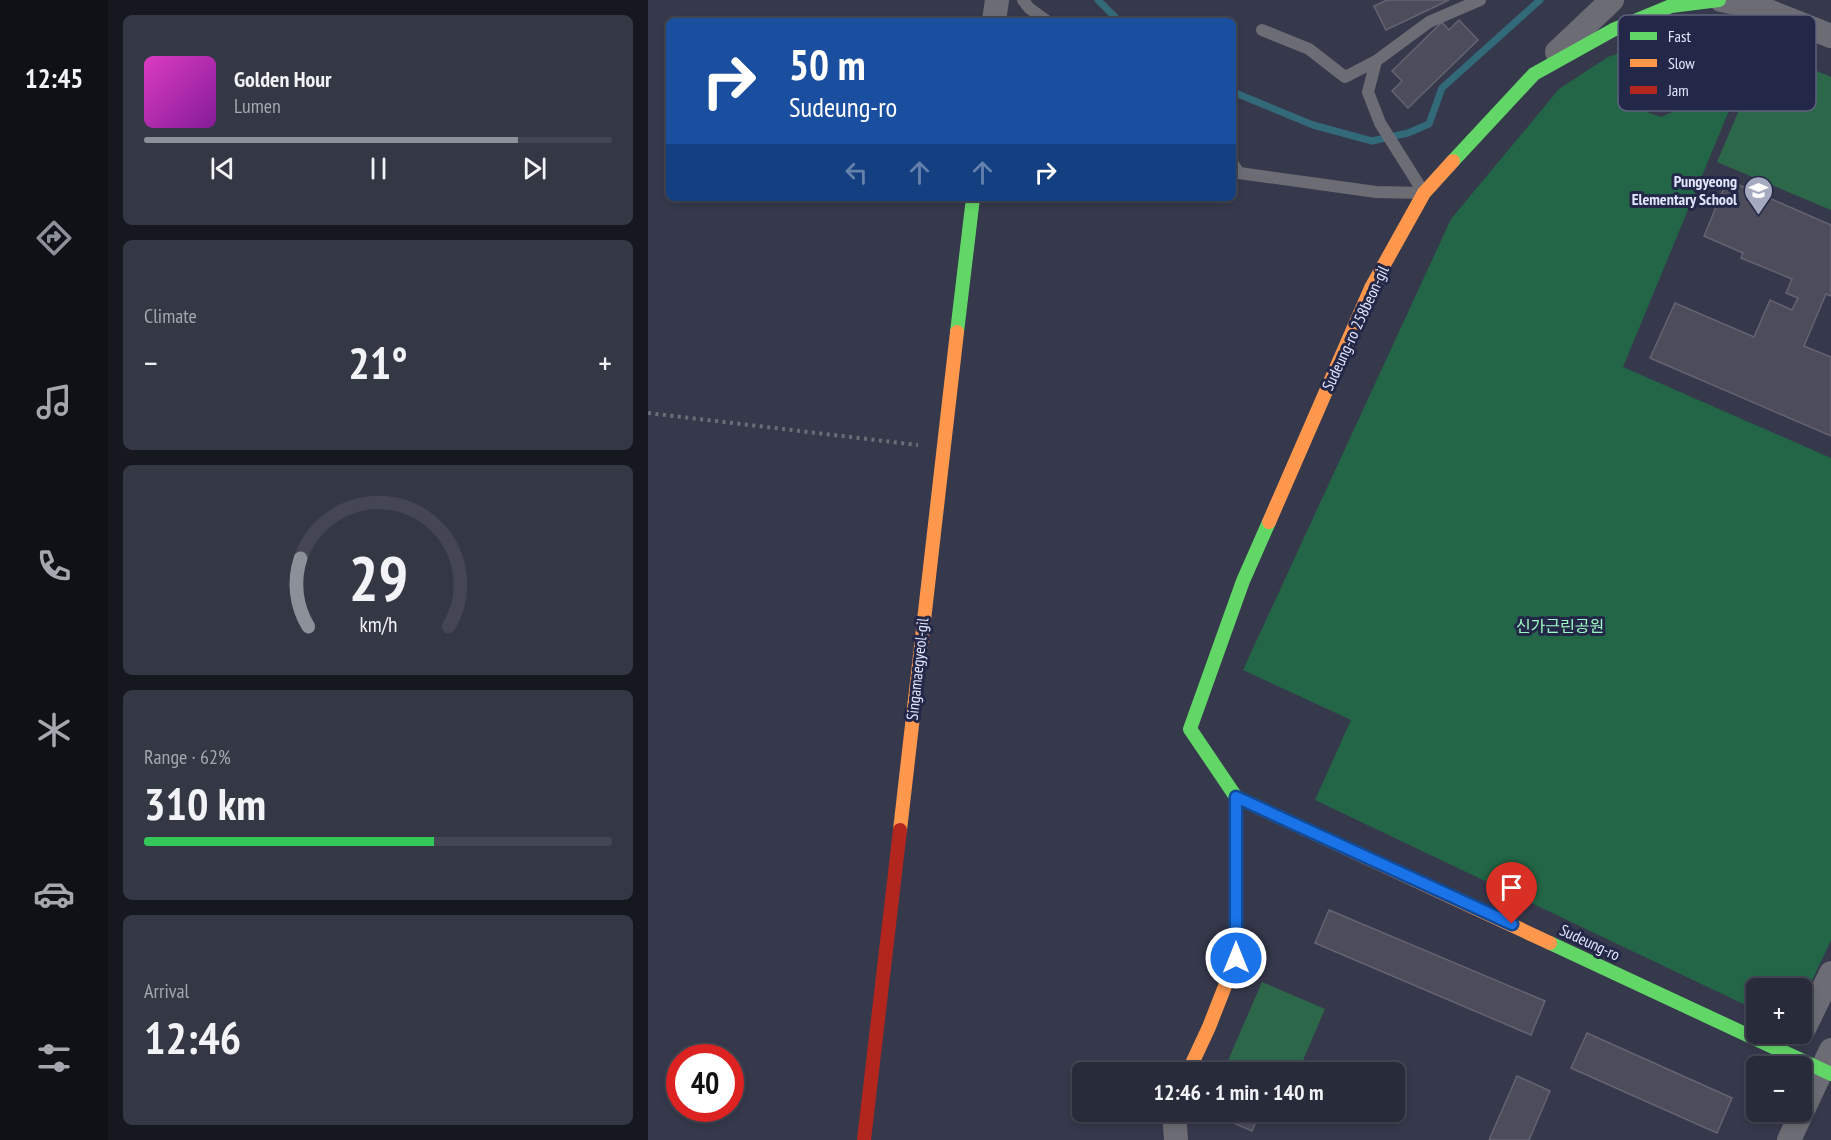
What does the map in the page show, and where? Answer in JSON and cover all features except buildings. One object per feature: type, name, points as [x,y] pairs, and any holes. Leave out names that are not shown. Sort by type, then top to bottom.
[{"type":"street","points":[[994,18],[997,0]]},
{"type":"street","points":[[1534,74],[1612,0]]},
{"type":"street","name":"Sudeung-ro 258beon-gil","points":[[1649,15],[1671,6],[1711,0],[1761,8],[1778,15]]},
{"type":"street","name":"Sudeung-ro 258beon-gil","points":[[1236,797],[1190,729],[1242,581],[1371,288],[1424,193],[1534,74],[1618,28]]},
{"type":"street","name":"Sudeung-ro 258beon-gil","points":[[1816,30],[1831,36]]},
{"type":"street","name":"Singamaegyeol-gil","points":[[864,1140],[942,447],[973,201]]},
{"type":"street","points":[[1193,1062],[1236,958],[1236,797]]},
{"type":"street","name":"Sudeung-ro","points":[[1236,797],[1746,1018]]},
{"type":"street","points":[[1812,1012],[1831,974]]},
{"type":"street","name":"Sudeung-ro","points":[[1803,1044],[1828,1065]]},
{"type":"street","points":[[1789,1140],[1828,1065]]},
{"type":"street","points":[[1175,1122],[1176,1140]]},
{"type":"lane","points":[[1023,0],[1029,8],[1043,18]]},
{"type":"lane","points":[[1262,30],[1309,49],[1345,77],[1376,61],[1428,22],[1480,0]]},
{"type":"lane","points":[[1376,61],[1368,92],[1380,123],[1424,193]]},
{"type":"lane","points":[[1236,168],[1239,173],[1376,192],[1424,193]]},
{"type":"path","points":[[648,413],[942,447]]},
{"type":"green space","name":"신가근린공원","points":[[1618,54],[1618,111],[1644,111],[1661,117],[1675,111],[1729,111],[1623,367],[1831,458],[1831,940],[1812,981],[1812,978],[1746,978],[1746,1005],[1315,800],[1351,720],[1243,670],[1451,219],[1559,89],[1608,57]]},
{"type":"green space","points":[[1816,71],[1831,77],[1831,210],[1717,162],[1739,111],[1816,111]]},
{"type":"green space","points":[[1262,982],[1325,1009],[1302,1062],[1227,1062]]},
{"type":"waterway","points":[[1098,0],[1116,18]]},
{"type":"waterway","points":[[1236,93],[1313,125],[1372,141],[1408,133],[1429,124],[1442,88],[1540,0]]},
{"type":"traffic: fast","points":[[1649,15],[1671,6],[1719,0]]},
{"type":"traffic: fast","points":[[1453,161],[1534,74],[1618,28]]},
{"type":"traffic: fast","points":[[957,332],[973,201]]},
{"type":"traffic: fast","points":[[1236,797],[1190,729],[1243,581],[1269,522]]},
{"type":"traffic: fast","points":[[1550,943],[1831,1074]]},
{"type":"traffic: slow","points":[[1269,522],[1371,288],[1424,193],[1453,161]]},
{"type":"traffic: slow","points":[[900,830],[957,332]]},
{"type":"traffic: slow","points":[[1236,797],[1550,943]]},
{"type":"traffic: slow","points":[[1193,1062],[1236,958],[1236,797]]},
{"type":"traffic: jam","points":[[864,1140],[900,830]]},
{"type":"place","name":"Pungyeong Elementary School","points":[[1758,216]]},
{"type":"route","points":[[1236,958],[1236,797],[1512,924]]}]
